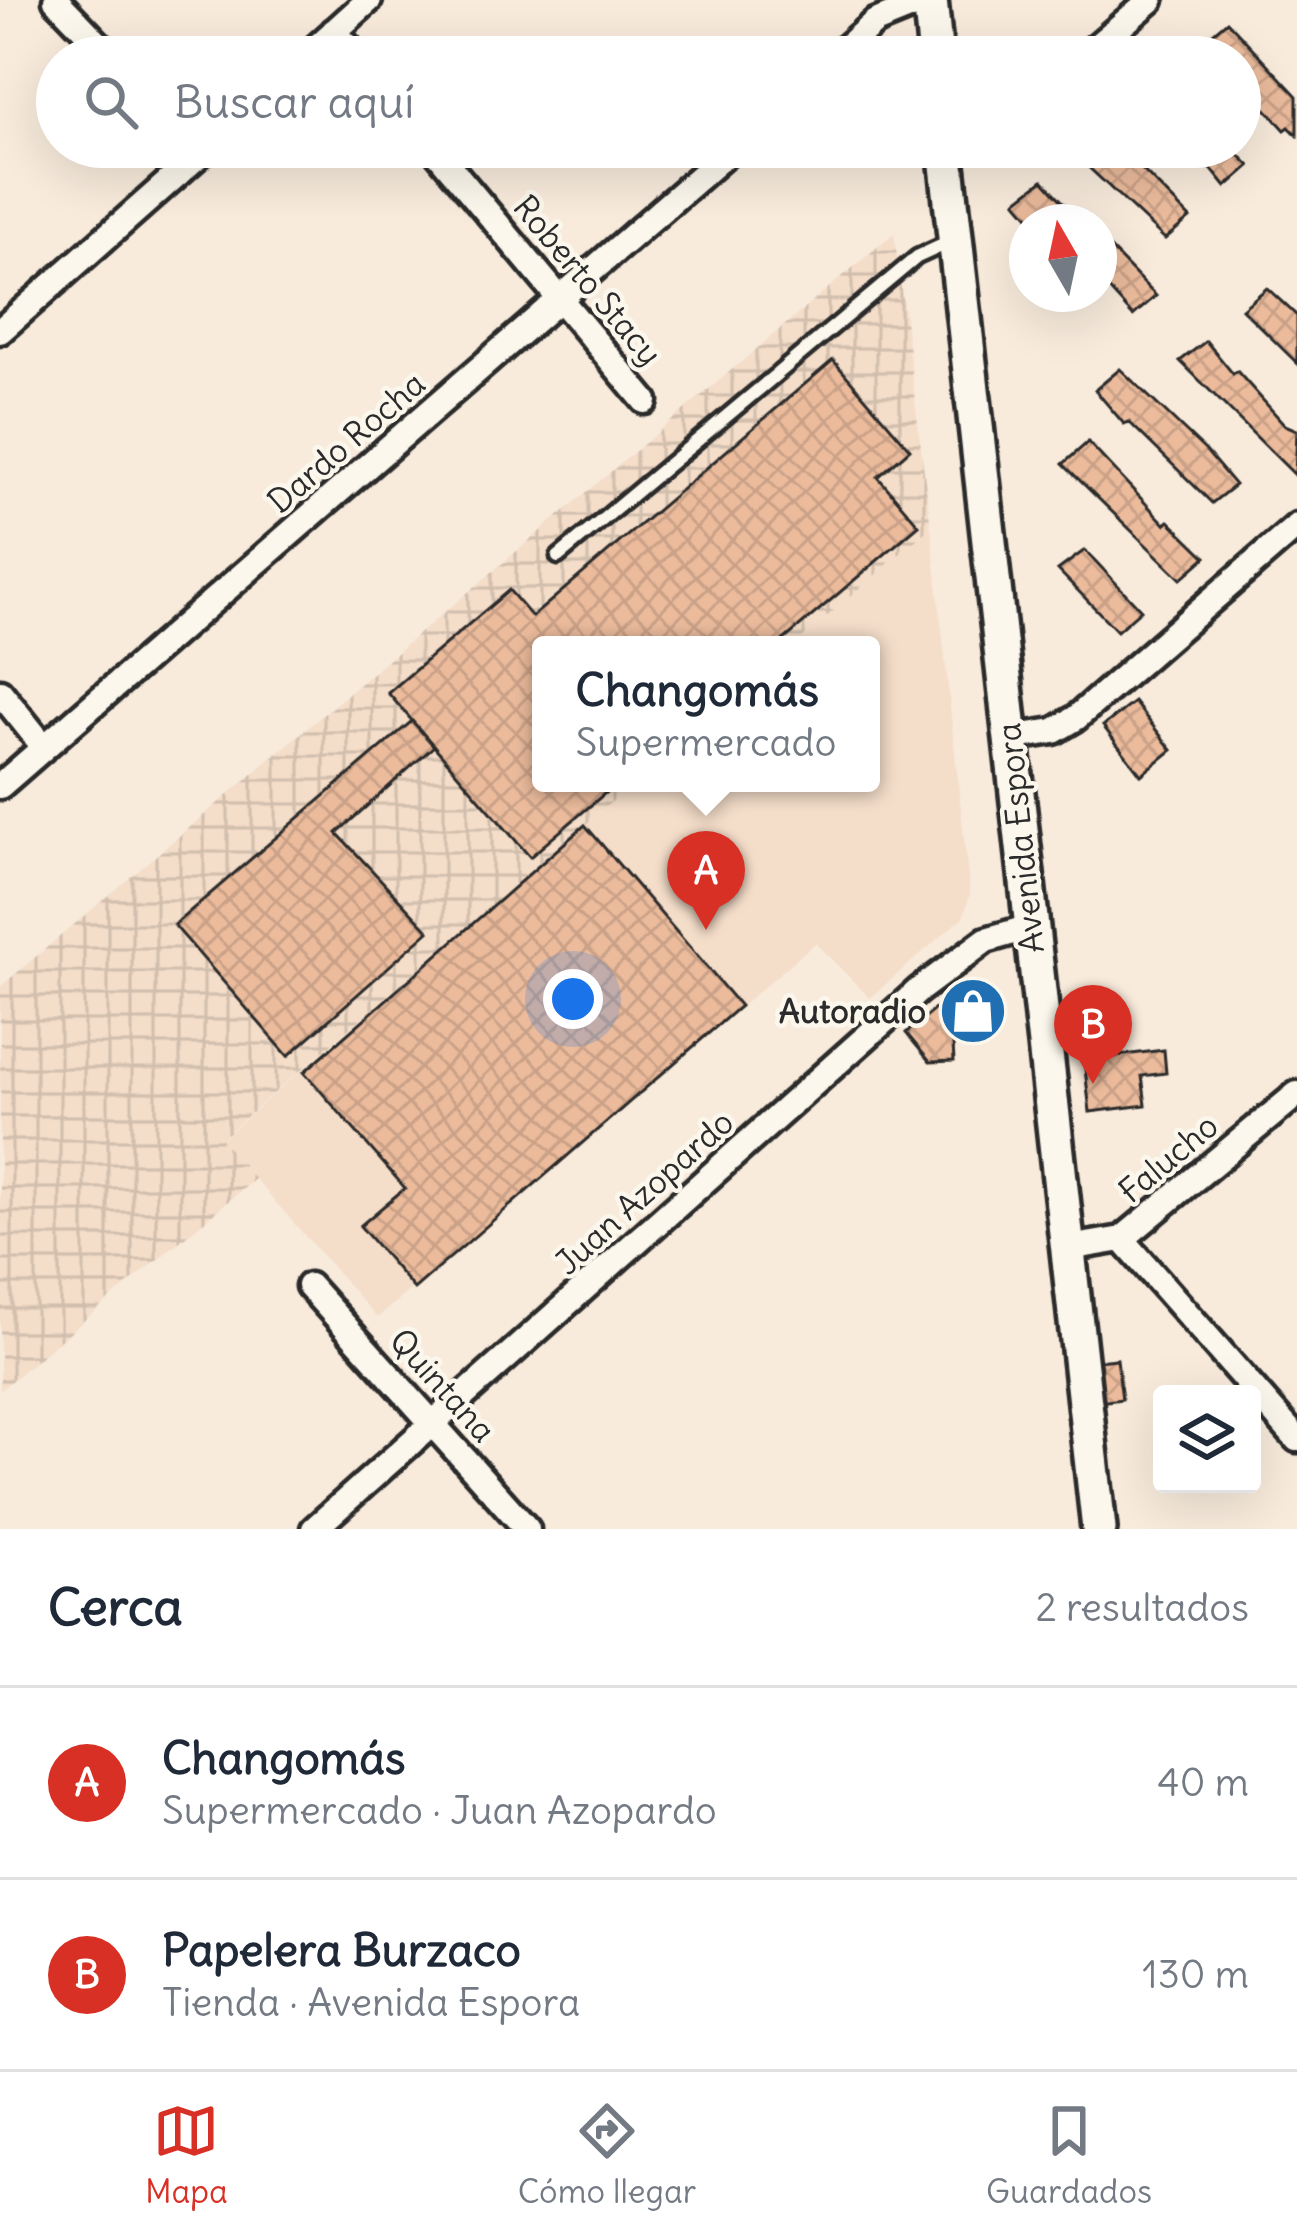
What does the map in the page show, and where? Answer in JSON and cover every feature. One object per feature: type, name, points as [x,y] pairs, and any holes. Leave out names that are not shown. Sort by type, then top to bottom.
[{"type":"main road","points":[[929,0],[933,36]]},
{"type":"main road","name":"Avenida Espora","points":[[947,168],[1100,1529]]},
{"type":"street","points":[[56,0],[91,36]]},
{"type":"street","points":[[329,36],[369,0]]},
{"type":"street","points":[[859,36],[875,22],[929,0]]},
{"type":"street","points":[[1109,36],[1151,0]]},
{"type":"street","points":[[334,31],[338,36]]},
{"type":"street","points":[[0,331],[182,168]]},
{"type":"street","name":"Roberto Stacy","points":[[451,168],[645,401]]},
{"type":"street","name":"Dardo Rocha","points":[[0,786],[710,168]]},
{"type":"street","points":[[1009,739],[1054,731],[1076,718],[1297,526]]},
{"type":"street","points":[[0,692],[44,747]]},
{"type":"street","name":"Juan Azopardo","points":[[314,1529],[919,990],[986,940],[1030,927]]},
{"type":"street","name":"Falucho","points":[[1069,1248],[1122,1239],[1297,1094]]},
{"type":"street","points":[[1122,1239],[1297,1439]]},
{"type":"street","name":"Quintana","points":[[309,1286],[527,1529]]},
{"type":"lane","points":[[558,557],[917,257],[955,239]]},
{"type":"shaded area","points":[[894,233],[931,527],[804,636],[532,636],[532,792],[624,792],[221,1139],[255,1179],[0,1390],[0,987]]},
{"type":"shaded area","points":[[931,527],[970,895],[963,917],[870,998],[815,943],[377,1318],[221,1140],[624,792],[880,792],[880,636],[804,636]]},
{"type":"building","points":[[1227,21],[1241,36],[1209,36]]},
{"type":"building","points":[[1261,57],[1297,96],[1297,135],[1289,127],[1285,130],[1261,103]]},
{"type":"building","points":[[1089,168],[1141,168],[1190,218],[1165,239]]},
{"type":"building","points":[[1211,168],[1248,168],[1226,187]]},
{"type":"building","points":[[1043,180],[1065,204],[1019,204],[1016,201]]},
{"type":"building","points":[[1117,256],[1156,296],[1133,316],[1117,298]]},
{"type":"building","points":[[1267,288],[1297,316],[1297,363],[1242,309]]},
{"type":"building","points":[[1206,341],[1285,425],[1297,430],[1295,475],[1180,361]]},
{"type":"building","points":[[833,360],[910,449],[878,477],[919,525],[789,636],[532,636],[532,792],[606,792],[530,857],[388,693],[509,590],[532,617]]},
{"type":"building","points":[[1120,369],[1235,485],[1212,503],[1129,422],[1124,424],[1095,390]]},
{"type":"building","points":[[1088,442],[1165,524],[1169,521],[1206,557],[1181,579],[1063,464]]},
{"type":"building","points":[[1085,550],[1141,610],[1117,631],[1058,570]]},
{"type":"building","points":[[1134,702],[1172,750],[1141,775],[1103,726]]},
{"type":"building","points":[[412,721],[434,746],[337,833],[429,931],[288,1056],[174,925]]},
{"type":"building","points":[[585,825],[740,1006],[414,1289],[360,1226],[405,1188],[304,1072]]},
{"type":"building","points":[[976,989],[979,1027],[952,1028],[954,1061],[930,1062],[906,1033],[958,990]]},
{"type":"building","points":[[1164,1050],[1166,1073],[1142,1076],[1146,1105],[1090,1112],[1084,1060]]},
{"type":"building","points":[[1117,1359],[1122,1399],[1091,1403],[1086,1362]]},
{"type":"place","name":"Changomás","points":[[706,930]]},
{"type":"place","name":"Autoradio","points":[[973,1011]]},
{"type":"place","name":"Papelera Burzaco","points":[[1093,1084]]}]
